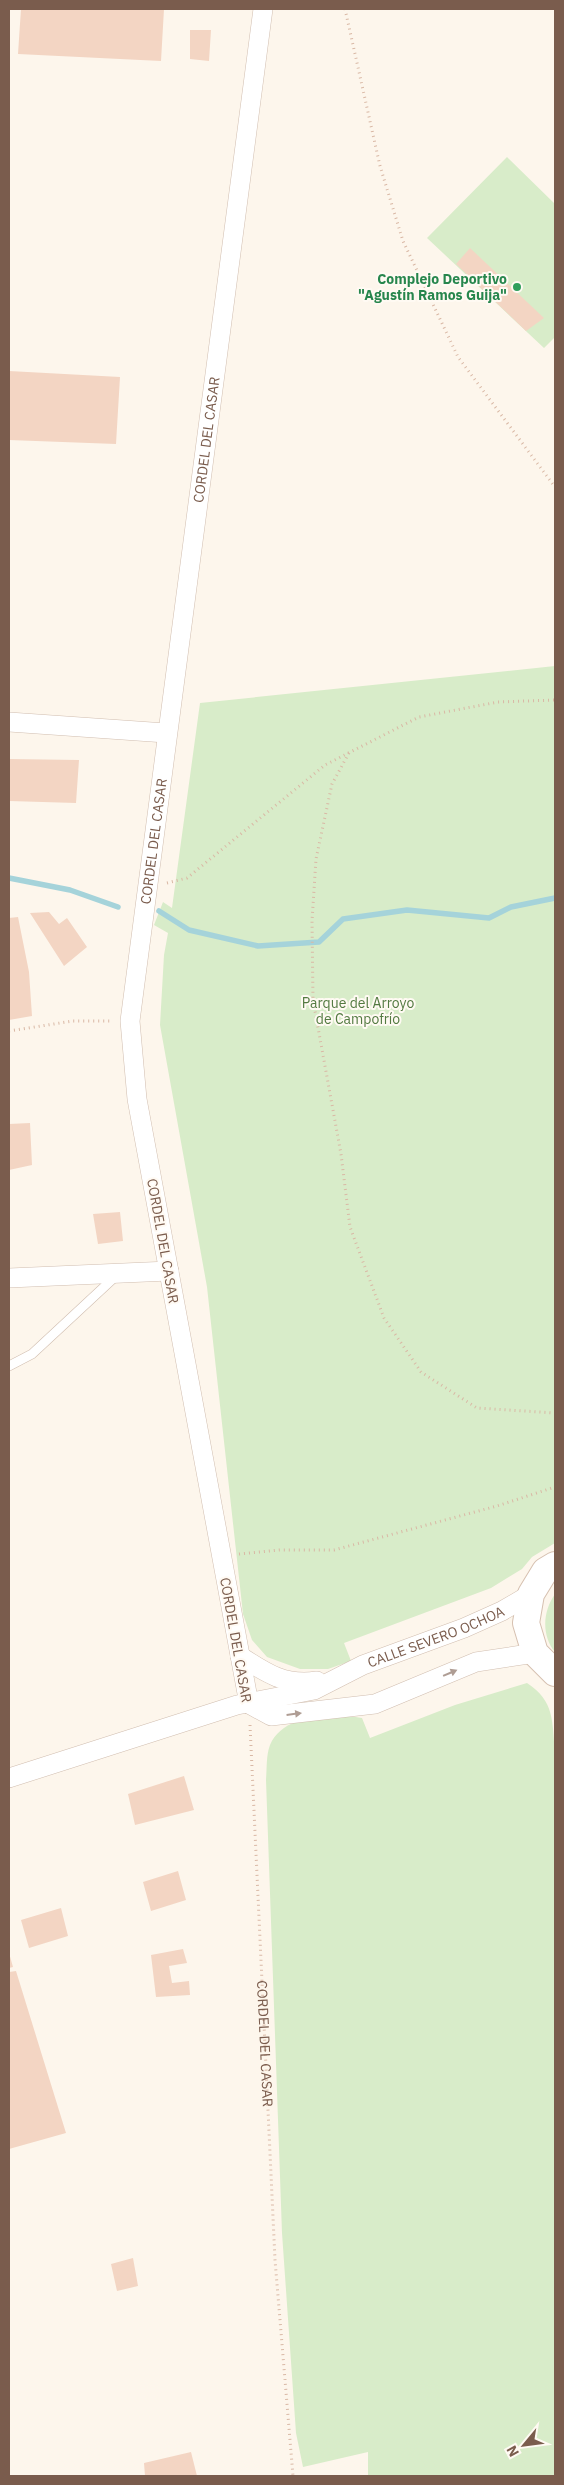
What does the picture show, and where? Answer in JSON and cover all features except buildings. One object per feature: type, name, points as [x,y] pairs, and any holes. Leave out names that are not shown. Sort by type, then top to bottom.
[{"type":"main road","points":[[555,1565],[545,1572],[531,1594],[526,1624],[535,1652],[555,1673]]},
{"type":"street","name":"CORDEL DEL CASAR","points":[[249,1704],[137,1099],[130,1021],[166,733],[262,9]]},
{"type":"street","points":[[9,722],[166,733]]},
{"type":"street","points":[[9,1278],[169,1271]]},
{"type":"street","name":"CALLE SEVERO OCHOA","points":[[9,1778],[229,1708],[314,1690],[363,1665],[495,1615],[531,1594]]},
{"type":"street","points":[[249,1704],[271,1716],[374,1704],[476,1662],[535,1652]]},
{"type":"street","name":"CALLE SEVERO OCHOA","points":[[240,1656],[274,1678],[304,1683],[340,1677]]},
{"type":"street","points":[[340,1677],[344,1700],[351,1707]]},
{"type":"lane","points":[[9,1366],[32,1354],[118,1274]]},
{"type":"path","points":[[345,9],[380,166],[403,241],[458,357],[555,487]]},
{"type":"path","points":[[146,889],[187,878],[326,765],[419,717],[498,702],[555,700]]},
{"type":"path","points":[[348,753],[332,784],[316,859],[312,921],[312,1000],[341,1154],[350,1227],[384,1318],[421,1372],[477,1408],[555,1413]]},
{"type":"path","points":[[9,1031],[72,1021],[130,1021]]},
{"type":"path","points":[[221,1556],[279,1550],[334,1550],[497,1506],[555,1487]]},
{"type":"path","name":"CORDEL DEL CASAR","points":[[249,1704],[275,2260],[293,2476]]},
{"type":"green space","name":"Complejo Deportivo \"Agustín Ramos Guija\"","points":[[507,157],[555,204],[555,337],[544,348],[427,238]]},
{"type":"green space","name":"Parque del Arroyo de Campofrío","points":[[555,666],[555,1543],[532,1557],[522,1569],[491,1588],[344,1643],[351,1661],[328,1669],[300,1669],[267,1657],[252,1640],[243,1614],[207,1287],[160,1025],[164,955],[168,933],[154,925],[163,902],[172,908],[200,703]]},
{"type":"green space","points":[[555,1594],[555,1652],[547,1638],[545,1623],[548,1608]]},
{"type":"green space","points":[[527,1683],[543,1697],[547,1705],[552,1722],[555,1752],[555,2476],[368,2476],[368,2452],[303,2467],[296,2433],[282,2233],[266,1780],[267,1758],[270,1745],[277,1734],[286,1727],[310,1718],[350,1716],[362,1718],[370,1738],[455,1705]]},
{"type":"waterway","points":[[9,878],[70,890],[118,907]]},
{"type":"waterway","points":[[159,911],[189,930],[258,946],[319,942],[343,919],[407,910],[489,918],[511,907],[555,898]]},
{"type":"place","name":"Complejo Deportivo \"Agustín Ramos Guija\"","points":[[517,287]]}]
